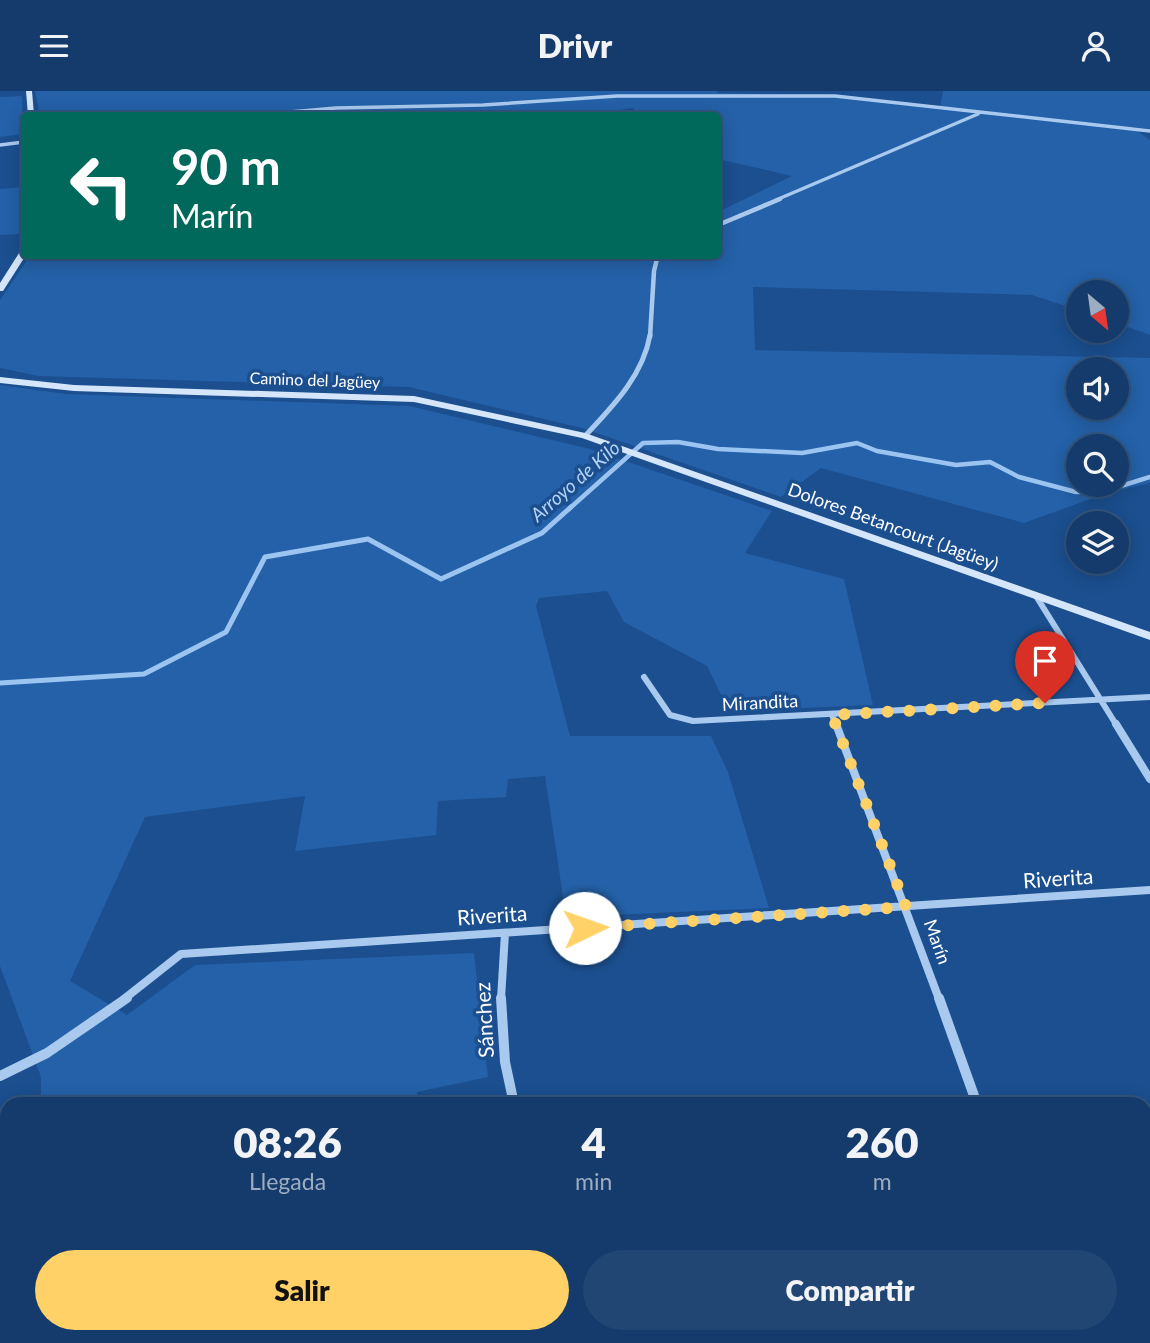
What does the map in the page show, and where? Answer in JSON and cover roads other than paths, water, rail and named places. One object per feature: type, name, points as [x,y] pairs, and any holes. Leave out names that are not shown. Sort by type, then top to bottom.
[{"type":"street","points":[[29,91],[31,112]]},
{"type":"street","points":[[292,112],[521,104],[616,94],[835,96],[1150,131]]},
{"type":"street","points":[[721,224],[979,114]]},
{"type":"street","points":[[0,145],[21,142]]},
{"type":"street","points":[[0,289],[21,257]]},
{"type":"street","points":[[585,436],[617,403],[629,385],[649,342],[653,262],[656,259]]},
{"type":"street","name":"Camino del Jagüey","points":[[0,380],[17,384],[74,388],[414,399],[585,436],[624,450]]},
{"type":"street","name":"Dolores Betancourt (Jagüey)","points":[[624,450],[1150,636]]},
{"type":"street","points":[[1035,596],[1150,779]]},
{"type":"street","name":"Mirandita","points":[[644,677],[670,715],[693,721],[1150,697]]},
{"type":"street","name":"Marín","points":[[832,715],[906,907],[974,1097]]},
{"type":"street","name":"Riverita","points":[[0,1076],[31,1064],[139,988],[181,954],[1150,890]]},
{"type":"street","name":"Sánchez","points":[[505,933],[499,996],[512,1097]]},
{"type":"waterway","name":"Arroyo de Kilo","points":[[569,509],[643,443],[678,442],[718,449],[802,453],[857,443],[877,451],[956,465],[990,462],[1019,477],[1076,492],[1105,491],[1150,477]]},
{"type":"waterway","name":"Arroyo de Kilo","points":[[0,683],[144,674],[226,632],[265,557],[368,539],[441,579],[542,533],[571,507]]}]
